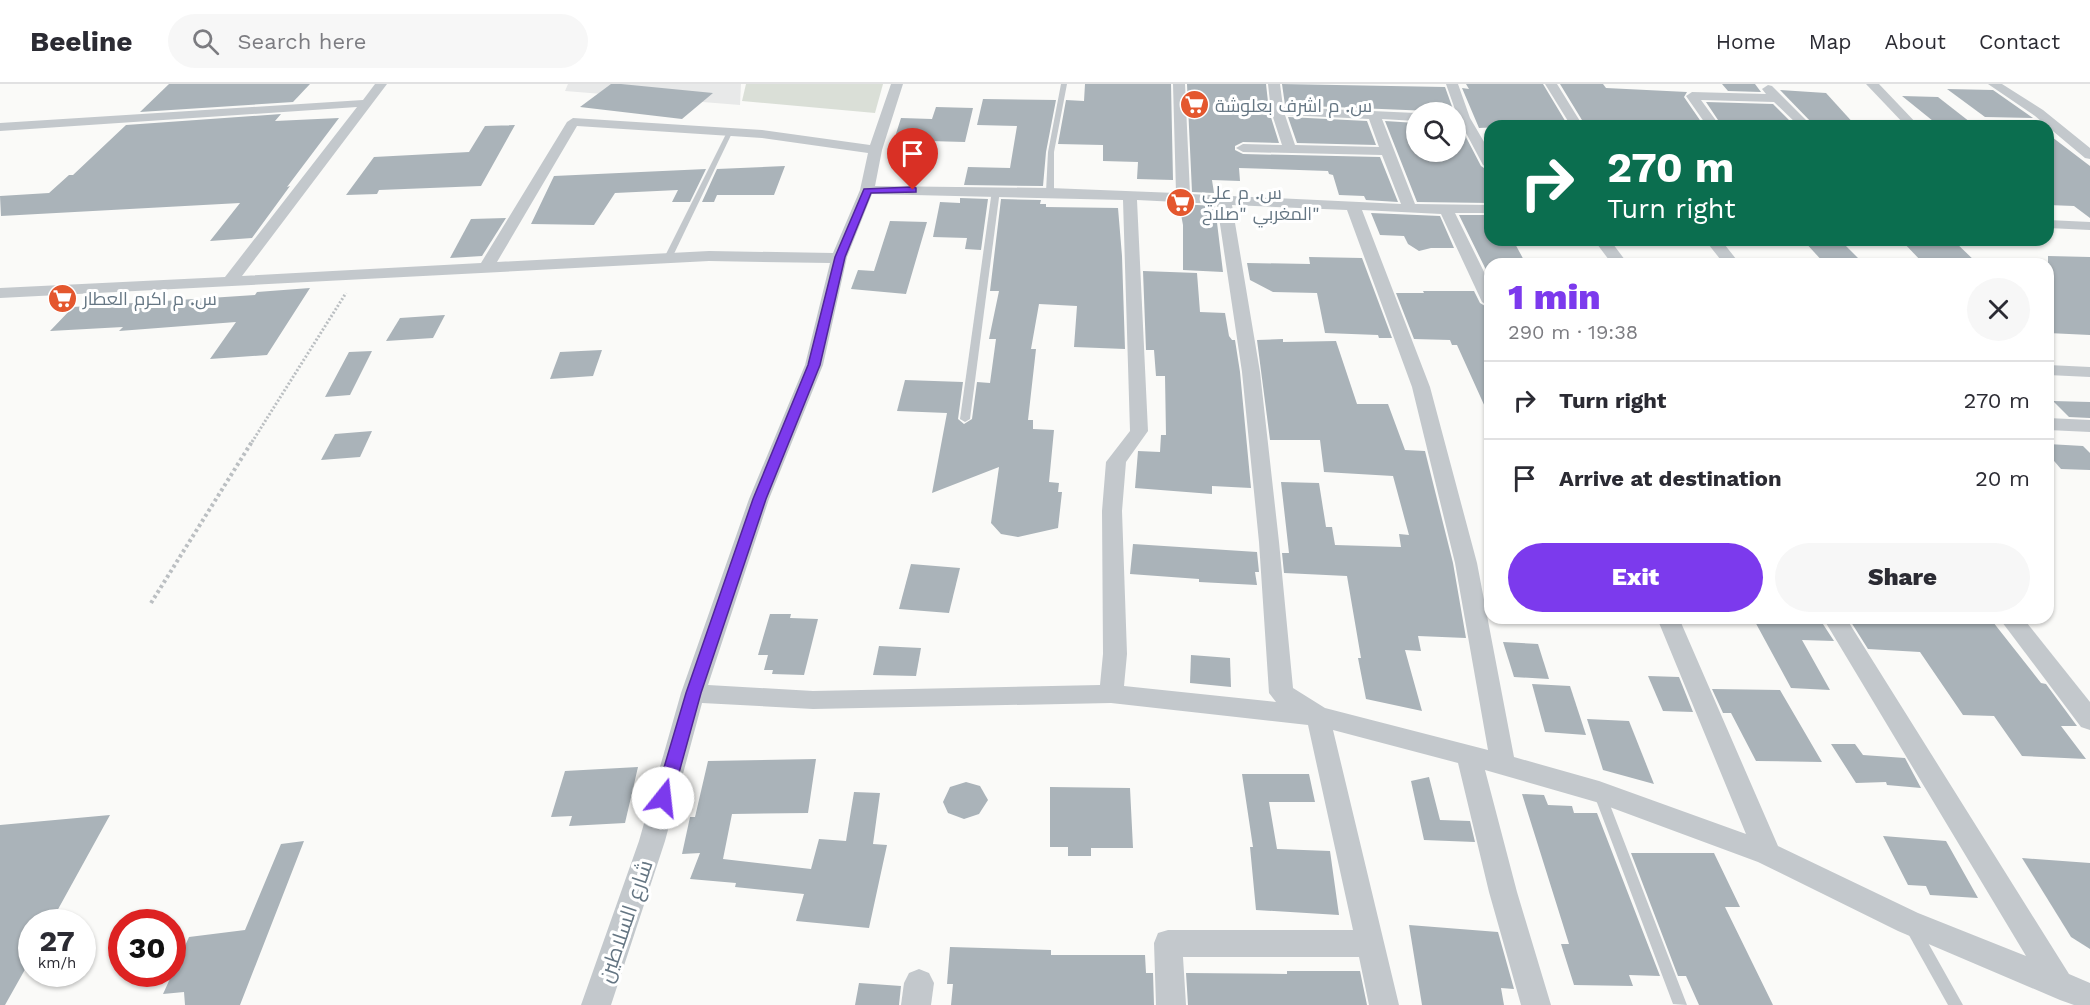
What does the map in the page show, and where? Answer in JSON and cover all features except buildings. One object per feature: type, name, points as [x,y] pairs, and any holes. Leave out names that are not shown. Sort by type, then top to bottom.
[{"type":"street","points":[[231,279],[381,84]]},
{"type":"street","name":"شارع السلاطين","points":[[596,1005],[652,840],[693,693],[759,499],[814,365],[840,257],[867,190],[875,150],[897,84]]},
{"type":"street","points":[[1179,84],[1183,199]]},
{"type":"street","points":[[1274,84],[1277,111],[1290,150]]},
{"type":"street","points":[[1452,84],[1456,102]]},
{"type":"street","points":[[1551,84],[1573,120]]},
{"type":"street","points":[[1762,84],[1800,120]]},
{"type":"street","points":[[1872,84],[1907,120]]},
{"type":"street","points":[[1994,84],[2047,120]]},
{"type":"street","points":[[1710,120],[1692,96],[1777,98]]},
{"type":"street","points":[[0,127],[367,103]]},
{"type":"street","points":[[1277,111],[1406,117]]},
{"type":"street","points":[[1374,116],[1410,209]]},
{"type":"street","points":[[486,268],[573,122],[729,131],[875,150]]},
{"type":"street","points":[[2054,126],[2090,155]]},
{"type":"street","points":[[1466,129],[1484,156]]},
{"type":"street","points":[[1243,148],[1387,151]]},
{"type":"street","points":[[867,190],[996,190],[1410,209],[1484,209]]},
{"type":"street","points":[[1111,694],[1115,654],[1112,511],[1116,462],[1138,431],[1130,197]]},
{"type":"street","points":[[1224,201],[1251,372],[1269,542],[1281,693],[1318,716],[1383,1005]]},
{"type":"street","points":[[1353,206],[1421,387],[1466,563],[1503,764]]},
{"type":"street","points":[[1446,210],[1484,289]]},
{"type":"street","points":[[2054,224],[2090,226]]},
{"type":"street","points":[[1718,246],[1727,258]]},
{"type":"street","points":[[0,293],[231,279],[357,275],[710,256],[823,259],[840,257]]},
{"type":"street","points":[[2054,370],[2090,372]]},
{"type":"street","points":[[2054,424],[2090,426]]},
{"type":"street","points":[[1671,624],[1768,854]]},
{"type":"street","points":[[1838,624],[2060,986]]},
{"type":"street","points":[[2015,624],[2090,720]]},
{"type":"street","points":[[693,693],[813,700],[1111,694],[1318,716],[1503,764],[1599,792],[1768,854],[1908,922],[2090,997]]},
{"type":"street","points":[[1469,755],[1503,892],[1536,1005]]},
{"type":"street","points":[[1171,1005],[1168,943],[1370,944]]},
{"type":"lane","points":[[1050,192],[1052,152],[1064,84]]},
{"type":"lane","points":[[668,258],[729,131]]},
{"type":"lane","points":[[965,419],[996,190]]},
{"type":"lane","points":[[1599,792],[1680,1004]]},
{"type":"lane","points":[[1908,922],[1956,1005]]},
{"type":"path","points":[[151,603],[357,275]]},
{"type":"shaded area","points":[[568,84],[741,84],[740,105],[565,91]]},
{"type":"shaded area","points":[[746,84],[883,84],[875,113],[742,101]]},
{"type":"place","name":"س. م اشرف بعلوشة","points":[[1194,105]]},
{"type":"place","name":"س. م علي المغربي \"صلاح\"","points":[[1181,202]]},
{"type":"place","name":"س. م اكرم العطار","points":[[62,298]]},
{"type":"route","points":[[663,798],[693,693],[759,499],[814,365],[840,257],[867,190],[913,190]]}]
